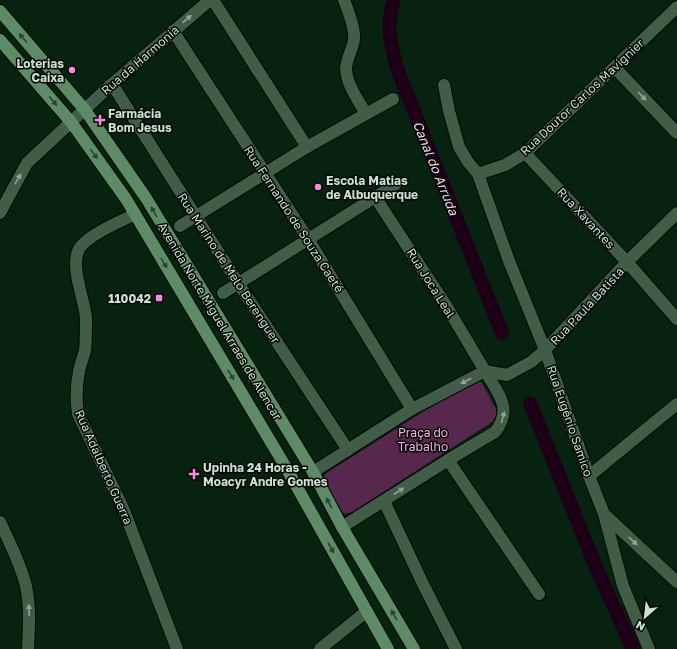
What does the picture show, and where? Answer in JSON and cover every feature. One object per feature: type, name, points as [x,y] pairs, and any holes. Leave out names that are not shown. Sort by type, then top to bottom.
[{"type":"main road","name":"Avenida Norte Miguel Arraes de Alencar","points":[[0,11],[85,110],[146,198],[313,472],[342,527],[414,649]]},
{"type":"main road","name":"Avenida Norte Miguel Arraes de Alencar","points":[[0,40],[72,122],[126,199],[284,464],[388,649]]},
{"type":"street","name":"Rua da Harmonia","points":[[0,213],[27,163],[112,84],[211,0]]},
{"type":"street","points":[[211,0],[307,147]]},
{"type":"street","points":[[344,0],[354,34],[354,39],[347,62],[347,71],[353,91],[366,114]]},
{"type":"street","name":"Rua Doutor Carlos Mavignier","points":[[478,174],[505,166],[525,153],[677,7]]},
{"type":"street","name":"Rua Fernando de Souza Caeté","points":[[173,31],[264,174],[308,239],[412,409]]},
{"type":"street","points":[[615,68],[677,133]]},
{"type":"street","name":"Rua Marino de Melo Berenguer","points":[[112,84],[238,283],[348,450]]},
{"type":"street","name":"Rua Eugênio Samico","points":[[444,85],[449,111],[459,147],[468,162],[478,174],[509,261],[546,350],[589,476],[604,514],[624,586],[649,649]]},
{"type":"street","points":[[180,226],[307,147],[394,99]]},
{"type":"street","name":"Rua Xavantes","points":[[525,153],[627,262],[677,319]]},
{"type":"street","points":[[223,293],[396,184]]},
{"type":"street","name":"Rua Joca Leal","points":[[375,197],[447,307],[485,371]]},
{"type":"street","name":"Rua Paula Batista","points":[[485,371],[506,375],[531,362],[546,350],[627,262],[677,213]]},
{"type":"street","name":"Rua Adalberto Guerra","points":[[135,214],[87,240],[80,247],[76,256],[76,266],[86,317],[85,350],[79,372],[76,403],[78,414],[123,508],[177,649]]},
{"type":"street","points":[[313,472],[412,409],[485,371],[503,403],[504,411],[500,426],[495,432],[342,527]]},
{"type":"street","points":[[589,476],[677,404]]},
{"type":"street","points":[[448,460],[538,594]]},
{"type":"street","points":[[384,501],[456,649]]},
{"type":"street","points":[[604,514],[677,582]]},
{"type":"street","points":[[0,522],[25,580],[29,609],[28,649]]},
{"type":"street","points":[[320,649],[366,612]]},
{"type":"green space","name":"Praça do Trabalho","points":[[473,380],[478,380],[482,383],[497,411],[496,417],[492,422],[352,512],[346,514],[343,513],[323,481],[325,474]]},
{"type":"waterway","name":"Canal do Arruda","points":[[394,0],[391,9],[389,27],[391,44],[398,71],[502,333]]},
{"type":"waterway","points":[[530,403],[597,570],[633,649]]},
{"type":"place","name":"Loterias Caixa","points":[[72,70]]},
{"type":"place","name":"Farmácia Bom Jesus","points":[[100,120]]},
{"type":"place","name":"Escola Matias de Albuquerque","points":[[318,187]]},
{"type":"place","name":"110042","points":[[159,298]]},
{"type":"place","name":"Upinha 24 Horas - Moacyr Andre Gomes","points":[[194,474]]}]
